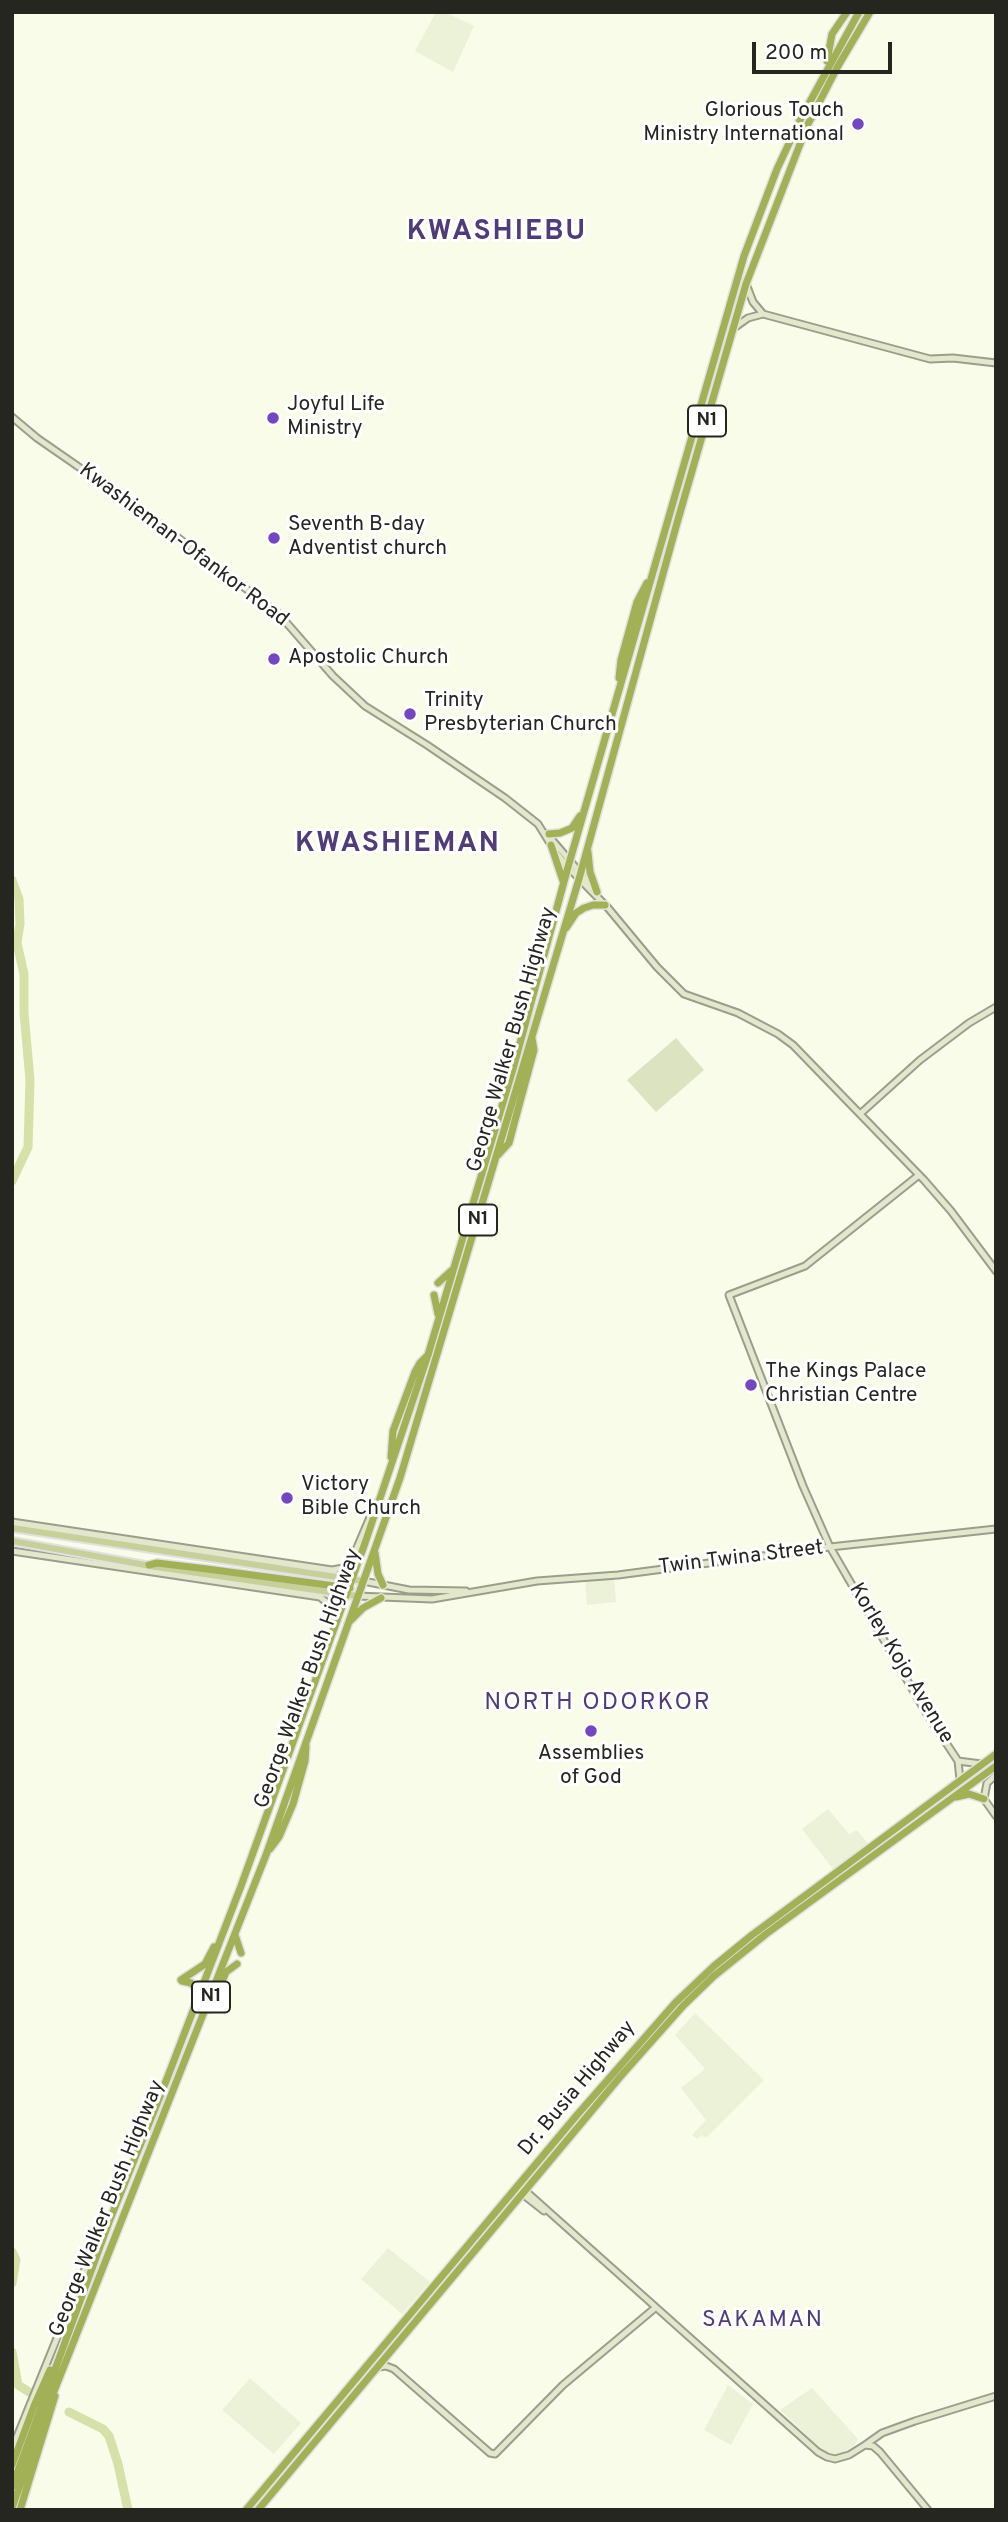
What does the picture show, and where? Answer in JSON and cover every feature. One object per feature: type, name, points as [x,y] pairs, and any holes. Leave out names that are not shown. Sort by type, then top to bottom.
[{"type":"highway","points":[[826,69],[832,34],[847,12]]},
{"type":"highway","name":"N1","points":[[826,69],[859,12]]},
{"type":"highway","name":"George Walker Bush Highway","points":[[12,2508],[57,2385],[266,1855],[400,1478],[580,876],[746,284],[807,126],[870,12]]},
{"type":"highway","name":"George Walker Bush Highway","points":[[12,2487],[109,2222],[241,1886],[382,1495],[390,1468],[393,1432],[419,1363],[428,1354],[454,1268],[517,1056],[617,695],[621,660],[637,602],[654,570],[744,256],[777,169],[826,69]]},
{"type":"highway","points":[[548,834],[572,828],[586,806]]},
{"type":"highway","points":[[551,845],[564,884]]},
{"type":"highway","points":[[587,845],[589,867],[597,892]]},
{"type":"highway","points":[[561,938],[576,913],[593,905],[607,906]]},
{"type":"highway","points":[[438,1283],[454,1268]]},
{"type":"highway","points":[[434,1295],[439,1317]]},
{"type":"highway","points":[[374,1549],[378,1574],[383,1585]]},
{"type":"highway","points":[[149,1565],[157,1563],[207,1569],[339,1588],[347,1592],[363,1581]]},
{"type":"highway","points":[[339,1588],[344,1583],[341,1577]]},
{"type":"highway","points":[[347,1624],[363,1608],[381,1598]]},
{"type":"highway","name":"Dr. Busia Highway","points":[[258,2510],[378,2367],[650,2031],[707,1972],[789,1906],[996,1754]]},
{"type":"highway","name":"Dr. Busia Highway","points":[[246,2510],[649,2042],[714,1976],[774,1928],[996,1766]]},
{"type":"highway","points":[[949,1799],[969,1794],[984,1799]]},
{"type":"highway","points":[[200,1992],[191,1983],[181,1980],[205,1964],[241,1886]]},
{"type":"highway","points":[[235,1936],[241,1953]]},
{"type":"highway","points":[[204,2015],[214,2004],[226,1972],[237,1964]]},
{"type":"highway","name":"N1","points":[[12,2465],[34,2406],[73,2322]]},
{"type":"highway","points":[[20,2510],[53,2406],[57,2385]]},
{"type":"main road","points":[[12,1528],[363,1581]]},
{"type":"main road","points":[[34,1532],[37,1539],[35,1545]]},
{"type":"main road","points":[[12,1541],[128,1565],[149,1565],[347,1592],[357,1596]]},
{"type":"street","points":[[746,284],[753,302],[763,314]]},
{"type":"street","points":[[734,328],[748,318],[763,314],[930,359],[953,358],[996,363]]},
{"type":"street","name":"Kwashieman-Ofankor Road","points":[[12,417],[278,613],[333,676],[365,706],[505,798],[548,834],[569,864]]},
{"type":"street","name":"Kwashieman-Ofankor Road","points":[[548,834],[551,845],[607,906],[657,967],[684,994],[738,1013],[778,1034],[806,1056],[951,1211],[996,1271]]},
{"type":"street","name":"Kwashieman-Ofankor Road","points":[[580,876],[607,906]]},
{"type":"street","points":[[860,1114],[920,1060],[996,1007]]},
{"type":"street","name":"Korley Kojo Avenue","points":[[919,1175],[805,1265],[729,1295],[803,1486],[830,1547],[925,1711],[958,1761],[960,1780]]},
{"type":"street","name":"George Walker Bush Highway","points":[[12,1522],[329,1570],[350,1564],[368,1517],[382,1495]]},
{"type":"street","name":"Twin Twina Street","points":[[357,1596],[432,1599],[537,1581],[618,1575],[830,1547],[996,1529]]},
{"type":"street","points":[[12,1551],[128,1565]]},
{"type":"street","name":"George Walker Bush Highway","points":[[128,1565],[312,1596],[326,1601],[334,1612],[336,1625]]},
{"type":"street","name":"Twin Twina Street","points":[[363,1581],[409,1590],[486,1590]]},
{"type":"street","name":"Korley Kojo Avenue","points":[[958,1761],[981,1764]]},
{"type":"street","points":[[996,1775],[987,1783],[984,1799],[996,1816]]},
{"type":"street","points":[[520,2190],[827,2458],[842,2458],[873,2439],[915,2421],[996,2396]]},
{"type":"street","name":"George Walker Bush Highway","points":[[12,2449],[86,2264],[109,2222]]},
{"type":"street","points":[[378,2367],[394,2369],[489,2452],[495,2454],[563,2385],[655,2308]]},
{"type":"street","points":[[873,2439],[876,2448],[929,2510]]},
{"type":"street","points":[[865,2445],[876,2448]]},
{"type":"shaded area","points":[[436,12],[445,12],[474,26],[453,72],[415,51]]},
{"type":"shaded area","points":[[676,1038],[704,1070],[656,1112],[627,1080]]},
{"type":"shaded area","points":[[614,1577],[616,1602],[587,1605],[585,1579]]},
{"type":"shaded area","points":[[828,1809],[849,1834],[857,1830],[869,1845],[833,1869],[802,1829]]},
{"type":"shaded area","points":[[695,2013],[764,2080],[706,2138],[702,2135],[697,2139],[692,2135],[706,2120],[681,2088],[705,2069],[675,2035]]},
{"type":"shaded area","points":[[388,2248],[430,2282],[402,2314],[361,2279]]},
{"type":"shaded area","points":[[250,2378],[301,2423],[274,2454],[222,2410]]},
{"type":"shaded area","points":[[728,2385],[753,2404],[731,2445],[704,2430]]},
{"type":"shaded area","points":[[812,2388],[858,2439],[854,2446],[836,2455],[824,2452],[780,2410]]},
{"type":"waterway","points":[[12,880],[19,899],[20,924],[17,943],[24,974],[24,1013],[30,1080],[28,1147],[12,1181]]},
{"type":"waterway","points":[[12,2252],[16,2260],[12,2283]]},
{"type":"waterway","points":[[12,2352],[18,2385],[29,2392]]},
{"type":"waterway","points":[[69,2412],[103,2429],[109,2436],[128,2510]]},
{"type":"place","name":"Glorious Touch Ministry International","points":[[858,124]]},
{"type":"place","name":"Joyful Life Ministry","points":[[273,418]]},
{"type":"place","name":"Seventh B-day Adventist church","points":[[274,538]]},
{"type":"place","name":"Apostolic Church","points":[[274,659]]},
{"type":"place","name":"Trinity Presbyterian Church","points":[[410,714]]},
{"type":"place","name":"The Kings Palace Christian Centre","points":[[751,1385]]},
{"type":"place","name":"Victory Bible Church","points":[[287,1498]]},
{"type":"place","name":"Assemblies of God","points":[[591,1731]]},
{"type":"district","name":"KWASHIEBU","points":[[497,233]]},
{"type":"district","name":"KWASHIEMAN","points":[[398,845]]},
{"type":"district","name":"NORTH ODORKOR","points":[[598,1704]]},
{"type":"district","name":"SAKAMAN","points":[[763,2321]]}]
